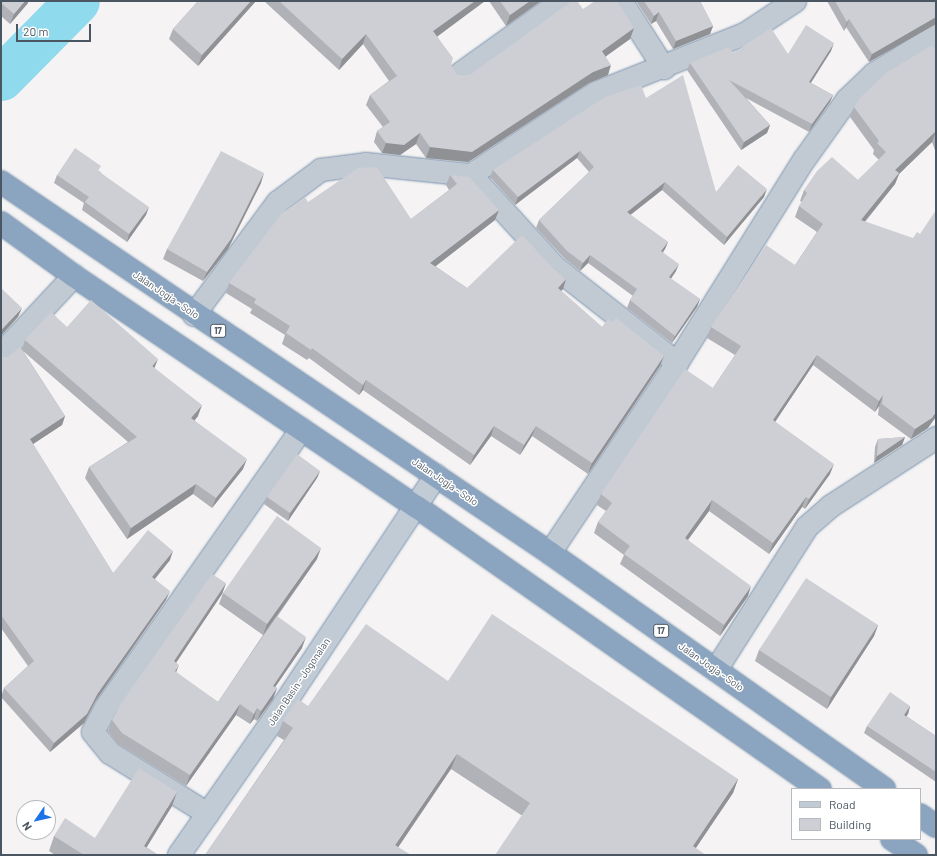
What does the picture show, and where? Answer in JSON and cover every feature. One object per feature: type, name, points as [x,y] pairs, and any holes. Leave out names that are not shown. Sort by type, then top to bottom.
[{"type":"highway","name":"Jalan Jogja - Solo","points":[[1,182],[194,315],[550,553],[883,788]]},
{"type":"highway","points":[[1,223],[74,276],[416,507],[819,788]]},
{"type":"highway","points":[[921,816],[936,826]]},
{"type":"highway","points":[[894,840],[916,855]]},
{"type":"main road","name":"Jalan Basin - Jogonalan","points":[[179,855],[436,476]]},
{"type":"street","points":[[460,74],[562,1]]},
{"type":"street","points":[[621,1],[664,68]]},
{"type":"street","points":[[194,315],[278,202],[320,170],[366,164],[471,175],[596,93],[664,68],[745,34],[795,1]]},
{"type":"street","points":[[550,553],[677,363],[804,160],[846,100],[874,74],[936,36]]},
{"type":"street","points":[[471,175],[556,268],[677,363]]},
{"type":"street","points":[[1,354],[74,276]]},
{"type":"street","points":[[208,814],[110,753],[92,732],[105,709],[302,429]]},
{"type":"street","points":[[716,670],[807,527],[831,506],[936,438]]},
{"type":"building","points":[[1,1],[25,1],[14,14],[1,3]]},
{"type":"building","points":[[198,1],[251,1],[202,55],[173,29]]},
{"type":"building","points":[[279,1],[475,1],[433,31],[453,58],[451,65],[458,75],[471,74],[572,1],[577,1],[583,9],[595,1],[617,1],[634,28],[602,51],[611,65],[593,72],[472,152],[430,147],[420,133],[404,145],[386,143],[377,131],[390,122],[370,95],[397,76],[366,34],[342,59]]},
{"type":"building","points":[[500,1],[530,1],[510,15]]},
{"type":"building","points":[[644,1],[700,1],[713,26],[676,41],[659,12],[654,16]]},
{"type":"building","points":[[835,1],[936,1],[936,17],[872,54],[849,19],[847,22]]},
{"type":"building","points":[[806,25],[834,43],[809,82],[833,95],[812,124],[729,80],[770,125],[744,142],[690,63],[729,47],[733,53],[771,28],[788,54]]},
{"type":"building","points":[[932,45],[936,51],[936,131],[895,170],[899,173],[861,220],[913,238],[917,232],[920,234],[936,210],[936,412],[932,418],[915,429],[882,404],[883,395],[879,401],[817,355],[773,420],[834,464],[809,499],[806,497],[773,543],[712,500],[685,538],[751,586],[724,625],[624,554],[630,546],[598,522],[612,503],[601,494],[685,369],[713,388],[741,346],[711,327],[766,245],[795,265],[823,224],[799,206],[807,193],[804,190],[817,171],[832,157],[858,180],[886,152],[877,143],[879,141],[854,107],[860,98],[886,73]]},
{"type":"building","points":[[683,75],[716,192],[738,165],[767,189],[727,237],[665,182],[627,212],[668,242],[661,251],[679,264],[669,277],[700,299],[675,336],[630,300],[637,289],[590,255],[583,263],[567,251],[539,220],[594,167],[580,151],[518,197],[493,170],[605,97],[641,85],[646,98]]},
{"type":"building","points":[[75,148],[101,166],[98,171],[149,207],[129,234],[85,202],[89,197],[57,175]]},
{"type":"building","points":[[221,151],[264,173],[231,239],[207,272],[167,249]]},
{"type":"building","points":[[377,167],[411,219],[457,184],[450,175],[469,177],[499,210],[430,263],[467,288],[522,235],[551,266],[566,279],[558,288],[602,327],[608,319],[613,322],[616,318],[664,356],[592,463],[536,426],[524,445],[494,426],[474,455],[366,380],[363,385],[312,348],[311,350],[286,333],[290,326],[254,303],[256,299],[229,283],[282,213],[305,197],[308,202],[358,168]]},
{"type":"building","points":[[1,288],[22,308],[1,330]]},
{"type":"building","points":[[91,300],[158,359],[152,366],[202,405],[191,418],[247,459],[216,498],[196,484],[131,528],[89,467],[137,437],[25,340],[51,312],[67,327]]},
{"type":"building","points":[[20,347],[65,416],[30,439],[113,573],[148,530],[173,551],[152,577],[170,591],[98,693],[87,714],[54,743],[4,688],[34,661],[1,615],[1,357],[8,357]]},
{"type":"building","points":[[905,437],[877,456],[878,439]]},
{"type":"building","points":[[297,454],[320,471],[290,513],[267,497]]},
{"type":"building","points":[[277,516],[321,548],[267,624],[223,593]]},
{"type":"building","points":[[212,574],[226,583],[174,661],[179,665],[175,671],[218,702],[277,616],[306,637],[273,686],[277,688],[261,711],[257,708],[254,714],[240,704],[190,775],[122,733],[112,720],[120,705]]},
{"type":"building","points":[[806,578],[878,625],[831,697],[759,650]]},
{"type":"building","points":[[492,614],[738,779],[693,846],[706,855],[495,855],[530,803],[457,754],[395,845],[411,855],[205,855],[293,728],[283,721],[298,699],[308,706],[366,624],[448,681]]},
{"type":"building","points":[[890,692],[910,706],[904,715],[936,736],[936,772],[867,726]]},
{"type":"building","points":[[139,768],[177,792],[144,846],[158,855],[84,855],[56,837],[56,833],[65,818],[95,838]]},
{"type":"waterway","points":[[1,78],[77,1]]}]
